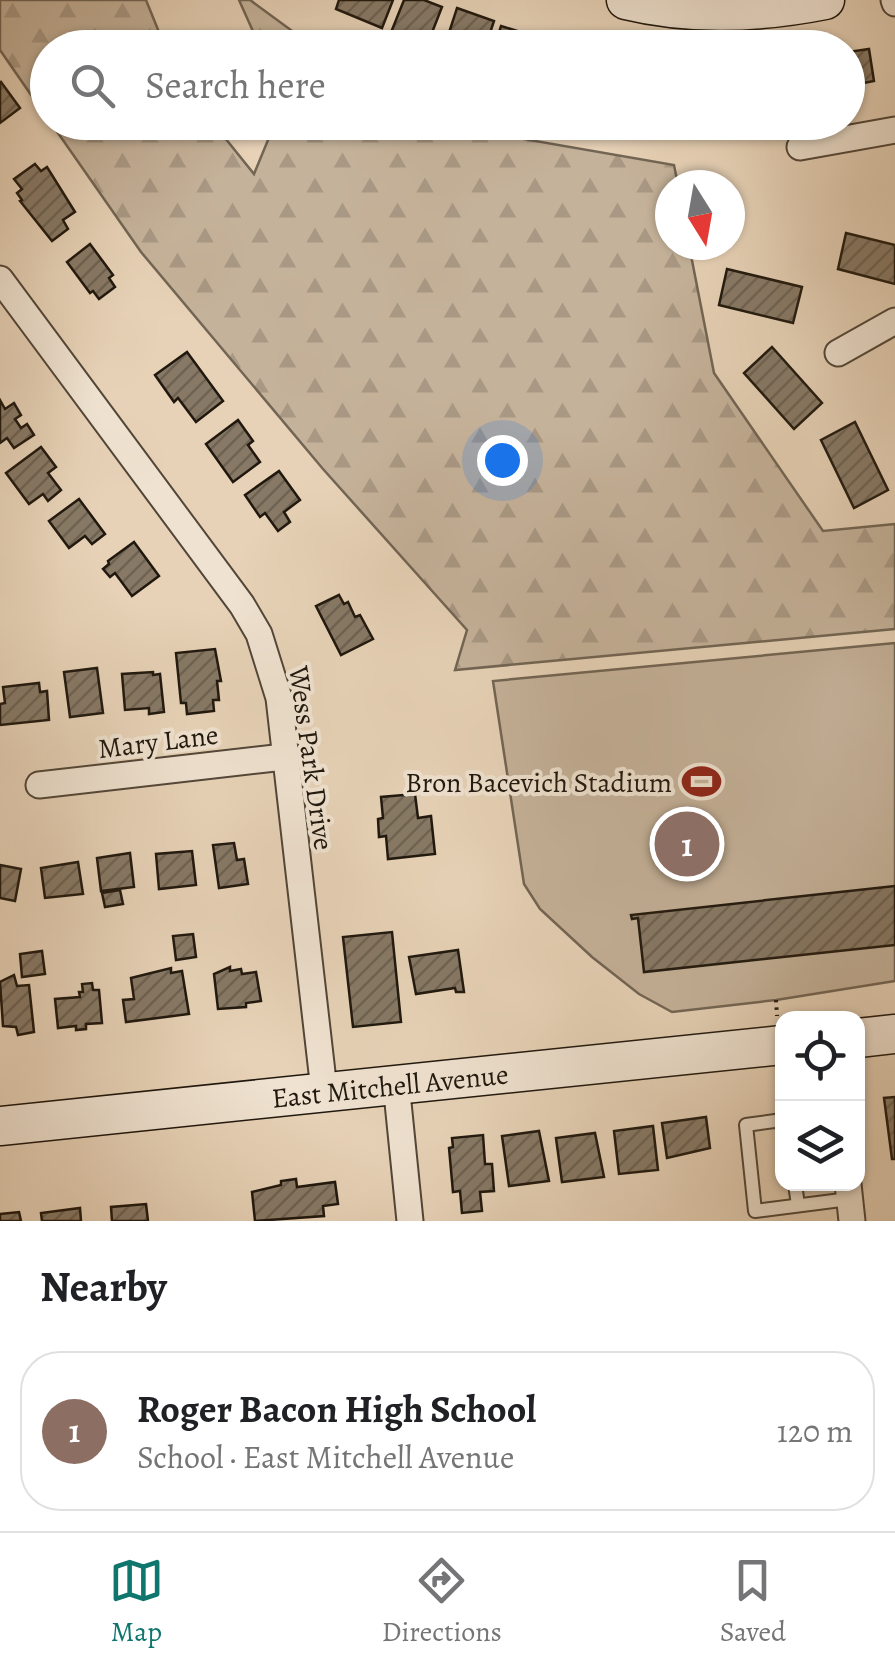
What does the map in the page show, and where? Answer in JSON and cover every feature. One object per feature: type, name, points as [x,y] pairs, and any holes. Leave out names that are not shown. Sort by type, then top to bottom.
[{"type":"street","points":[[626,0],[744,12],[825,0]]},
{"type":"street","points":[[865,135],[895,130]]},
{"type":"street","points":[[800,147],[839,140]]},
{"type":"street","name":"Wess Park Drive","points":[[0,279],[242,605],[271,666],[279,698],[324,1090]]},
{"type":"street","points":[[838,353],[895,321]]},
{"type":"street","name":"Mary Lane","points":[[39,785],[284,756]]},
{"type":"street","points":[[865,1037],[895,1034]]},
{"type":"street","name":"East Mitchell Avenue","points":[[0,1126],[775,1046]]},
{"type":"street","points":[[396,1083],[410,1221]]},
{"type":"lane","points":[[775,1121],[746,1125],[756,1211],[850,1201]]},
{"type":"lane","points":[[797,1191],[798,1205]]},
{"type":"green space","points":[[0,0],[146,0],[158,30],[30,30],[30,93],[0,50]]},
{"type":"green space","points":[[239,0],[250,0],[291,30],[252,30]]},
{"type":"green space","points":[[63,140],[227,140],[254,174],[268,140],[530,140],[674,165],[675,170],[655,170],[655,260],[692,260],[714,373],[823,531],[895,524],[895,629],[455,670],[467,630],[323,469],[141,252]]},
{"type":"green space","name":"Bron Bacevich Stadium","points":[[895,643],[895,981],[672,1012],[639,994],[540,909],[524,884],[493,681]]},
{"type":"building","points":[[339,0],[393,0],[382,28],[336,9]]},
{"type":"building","points":[[404,0],[424,0],[442,7],[433,30],[392,30]]},
{"type":"building","points":[[457,8],[494,21],[491,30],[450,30]]},
{"type":"building","points":[[869,49],[874,81],[865,83],[865,50]]},
{"type":"building","points":[[0,83],[20,108],[0,123]]},
{"type":"building","points":[[35,164],[41,171],[47,167],[75,212],[63,220],[68,229],[52,241],[17,193],[22,189],[14,179]]},
{"type":"building","points":[[846,233],[895,245],[895,284],[838,269]]},
{"type":"building","points":[[90,244],[113,275],[109,278],[115,287],[99,299],[67,262]]},
{"type":"building","points":[[727,269],[802,287],[793,323],[719,305]]},
{"type":"building","points":[[772,347],[822,403],[794,429],[744,373]]},
{"type":"building","points":[[187,352],[223,401],[196,422],[178,398],[174,402],[155,375]]},
{"type":"building","points":[[0,400],[5,409],[14,403],[21,415],[15,419],[21,428],[27,424],[34,435],[14,448],[7,438],[0,443]]},
{"type":"building","points":[[238,420],[253,441],[248,445],[260,462],[233,482],[206,444]]},
{"type":"building","points":[[855,422],[888,490],[854,508],[821,440]]},
{"type":"building","points":[[41,447],[56,467],[48,473],[61,490],[48,501],[43,494],[29,504],[6,473]]},
{"type":"building","points":[[279,471],[300,500],[284,512],[290,522],[278,531],[265,513],[260,517],[245,495]]},
{"type":"building","points":[[79,499],[105,534],[92,544],[85,536],[69,548],[49,521]]},
{"type":"building","points":[[134,542],[159,576],[132,596],[115,573],[110,577],[103,569]]},
{"type":"building","points":[[339,595],[344,604],[348,602],[355,617],[360,615],[373,639],[341,655],[316,606]]},
{"type":"building","points":[[215,649],[221,681],[217,681],[219,700],[213,700],[214,711],[187,714],[186,703],[181,703],[176,653]]},
{"type":"building","points":[[97,668],[103,713],[70,717],[64,672]]},
{"type":"building","points":[[122,674],[160,674],[164,712],[149,714],[149,708],[125,710]]},
{"type":"building","points":[[39,683],[40,692],[47,691],[49,720],[0,725],[0,704],[5,703],[3,687]]},
{"type":"building","points":[[415,794],[418,818],[431,816],[435,854],[388,859],[386,836],[379,837],[378,819],[383,818],[381,797]]},
{"type":"building","points":[[234,843],[237,860],[244,859],[248,884],[219,888],[213,845]]},
{"type":"building","points":[[192,851],[196,885],[159,889],[156,854]]},
{"type":"building","points":[[130,853],[134,887],[101,891],[97,858]]},
{"type":"building","points":[[78,862],[83,894],[45,898],[41,868]]},
{"type":"building","points":[[0,865],[21,869],[15,901],[0,898]]},
{"type":"building","points":[[895,886],[895,945],[644,972],[638,918],[632,919],[631,915]]},
{"type":"building","points":[[120,890],[123,904],[105,907],[102,893]]},
{"type":"building","points":[[392,932],[401,1022],[353,1027],[343,937]]},
{"type":"building","points":[[193,934],[196,957],[176,960],[173,936]]},
{"type":"building","points":[[458,950],[464,992],[456,992],[455,988],[416,994],[409,957]]},
{"type":"building","points":[[42,951],[45,974],[22,977],[20,954]]},
{"type":"building","points":[[230,967],[230,971],[241,969],[242,974],[256,972],[261,1001],[246,1003],[246,1007],[218,1009],[214,974]]},
{"type":"building","points":[[171,968],[171,973],[182,971],[189,1014],[126,1022],[123,1000],[134,999],[131,978]]},
{"type":"building","points":[[14,975],[17,986],[29,985],[34,1032],[18,1035],[16,1027],[3,1026],[0,982]]},
{"type":"building","points":[[92,983],[93,990],[99,990],[102,1023],[86,1024],[86,1029],[58,1028],[55,999],[80,997],[82,984]]},
{"type":"building","points":[[895,1097],[895,1159],[892,1159],[884,1098]]},
{"type":"building","points":[[706,1117],[710,1148],[667,1158],[662,1123]]},
{"type":"building","points":[[653,1126],[658,1170],[619,1174],[614,1131]]},
{"type":"building","points":[[539,1131],[549,1181],[509,1186],[502,1136]]},
{"type":"building","points":[[595,1133],[604,1177],[562,1182],[556,1138]]},
{"type":"building","points":[[483,1135],[485,1164],[492,1164],[494,1191],[480,1192],[482,1211],[462,1213],[460,1191],[453,1192],[449,1148],[453,1147],[452,1138]]},
{"type":"building","points":[[296,1179],[297,1187],[335,1182],[338,1204],[323,1206],[324,1216],[255,1221],[252,1192]]},
{"type":"building","points":[[146,1204],[148,1221],[112,1221],[111,1207]]},
{"type":"building","points":[[80,1208],[81,1221],[42,1221],[41,1213]]},
{"type":"building","points":[[19,1212],[21,1221],[0,1221],[0,1214]]},
{"type":"place","name":"Bron Bacevich Stadium","points":[[702,782]]},
{"type":"place","name":"Roger Bacon High School","points":[[687,844]]}]
